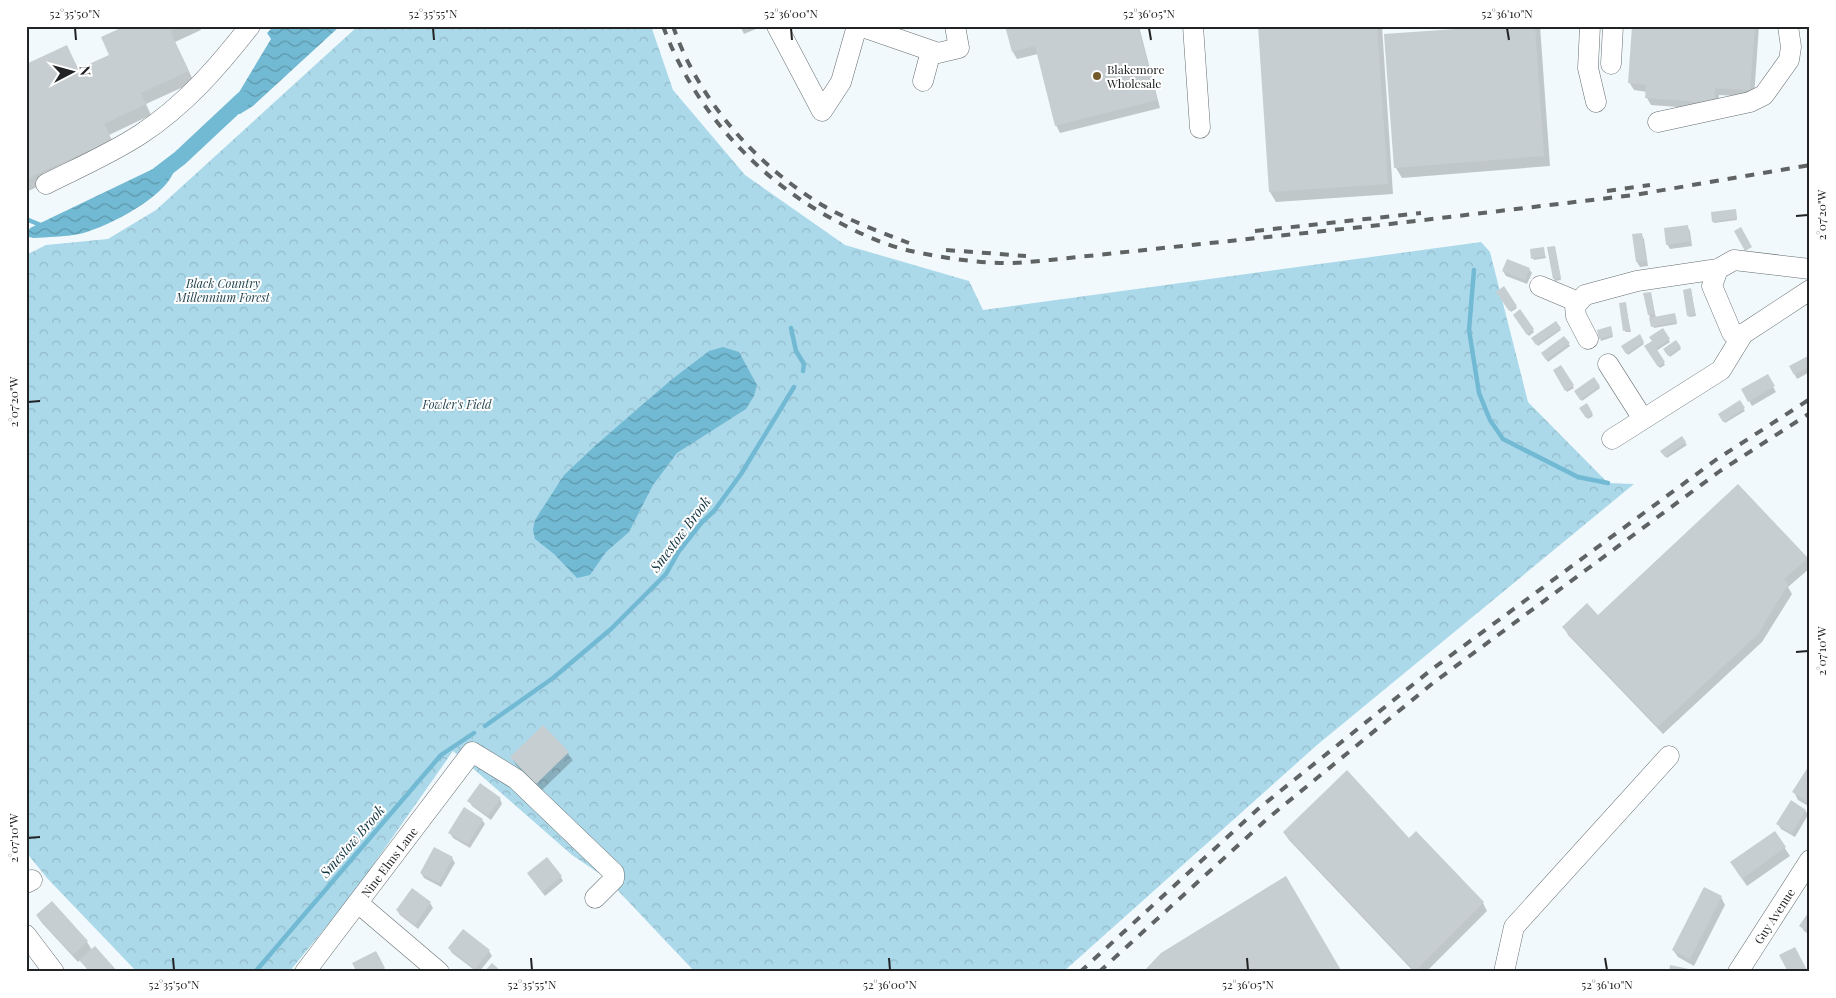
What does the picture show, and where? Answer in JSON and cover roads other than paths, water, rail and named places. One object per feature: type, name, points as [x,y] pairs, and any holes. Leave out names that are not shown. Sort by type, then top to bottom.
[{"type":"street","points":[[46,184],[141,134],[180,105],[222,62],[250,26]]},
{"type":"street","points":[[777,26],[822,110],[841,82],[859,26],[938,53],[959,48],[955,26]]},
{"type":"street","points":[[1192,26],[1200,128]]},
{"type":"street","points":[[1590,26],[1588,68],[1596,102]]},
{"type":"street","points":[[1611,64],[1613,26]]},
{"type":"street","points":[[1658,122],[1750,102],[1764,95],[1789,60],[1791,46],[1788,26]]},
{"type":"street","points":[[923,81],[924,48]]},
{"type":"street","points":[[1588,339],[1576,316],[1575,306],[1585,295],[1636,281],[1718,269],[1734,260],[1810,269]]},
{"type":"street","points":[[1718,269],[1712,286],[1732,333],[1743,334]]},
{"type":"street","points":[[1540,286],[1578,302]]},
{"type":"street","points":[[1612,439],[1721,370],[1743,334],[1810,290]]},
{"type":"street","points":[[1608,364],[1643,419]]},
{"type":"street","name":"Nine Elms Lane","points":[[306,972],[472,752],[516,779],[614,873],[614,879],[595,898]]},
{"type":"street","points":[[1504,972],[1514,927],[1669,756]]},
{"type":"street","name":"Guy Avenue","points":[[1738,972],[1810,860]]},
{"type":"street","points":[[358,903],[439,972]]},
{"type":"street","points":[[26,935],[54,972]]},
{"type":"water","points":[[274,26],[340,26],[253,106],[240,114],[226,114],[271,39],[267,33]]},
{"type":"water","points":[[176,161],[173,173],[165,185],[153,197],[106,225],[79,234],[33,238],[26,236],[30,228],[157,167]]},
{"type":"water","points":[[723,347],[739,352],[757,385],[754,396],[746,409],[677,453],[653,485],[629,532],[606,552],[590,575],[577,578],[554,554],[535,539],[533,530],[535,520],[564,475],[597,444],[671,380],[709,351]]},
{"type":"waterway","points":[[159,174],[180,158],[243,99]]},
{"type":"waterway","points":[[26,219],[43,226]]},
{"type":"waterway","points":[[1474,270],[1469,330],[1479,393],[1490,420],[1503,439],[1578,477],[1608,483]]},
{"type":"waterway","name":"Smestow Brook","points":[[791,328],[796,351],[804,364],[803,371]]},
{"type":"waterway","name":"Smestow Brook","points":[[485,726],[553,678],[611,629],[666,574],[679,551],[702,522],[714,511],[741,474],[794,387]]},
{"type":"waterway","name":"Smestow Brook","points":[[255,972],[441,755],[474,733]]},
{"type":"railway","points":[[663,26],[693,88],[713,116],[735,143],[759,167],[786,189],[814,208],[852,229],[877,240],[911,251],[960,260],[997,263],[1025,262],[1390,224],[1634,195],[1810,165]]},
{"type":"railway","points":[[673,26],[698,80],[714,105],[732,128],[774,171],[833,211],[909,243]]},
{"type":"railway","points":[[1607,191],[1650,185]]},
{"type":"railway","points":[[1255,231],[1421,213]]},
{"type":"railway","points":[[946,250],[1026,256]]},
{"type":"railway","points":[[1080,972],[1258,809],[1431,670],[1717,459],[1810,399]]},
{"type":"railway","points":[[1099,972],[1267,819],[1433,683],[1720,471],[1810,413]]},
{"type":"place","name":"Blakemore Wholesale","points":[[1097,76]]},
{"type":"park label","name":"Black Country Millennium Forest","points":[[223,290]]},
{"type":"park label","name":"Fowler's Field","points":[[457,404]]}]
